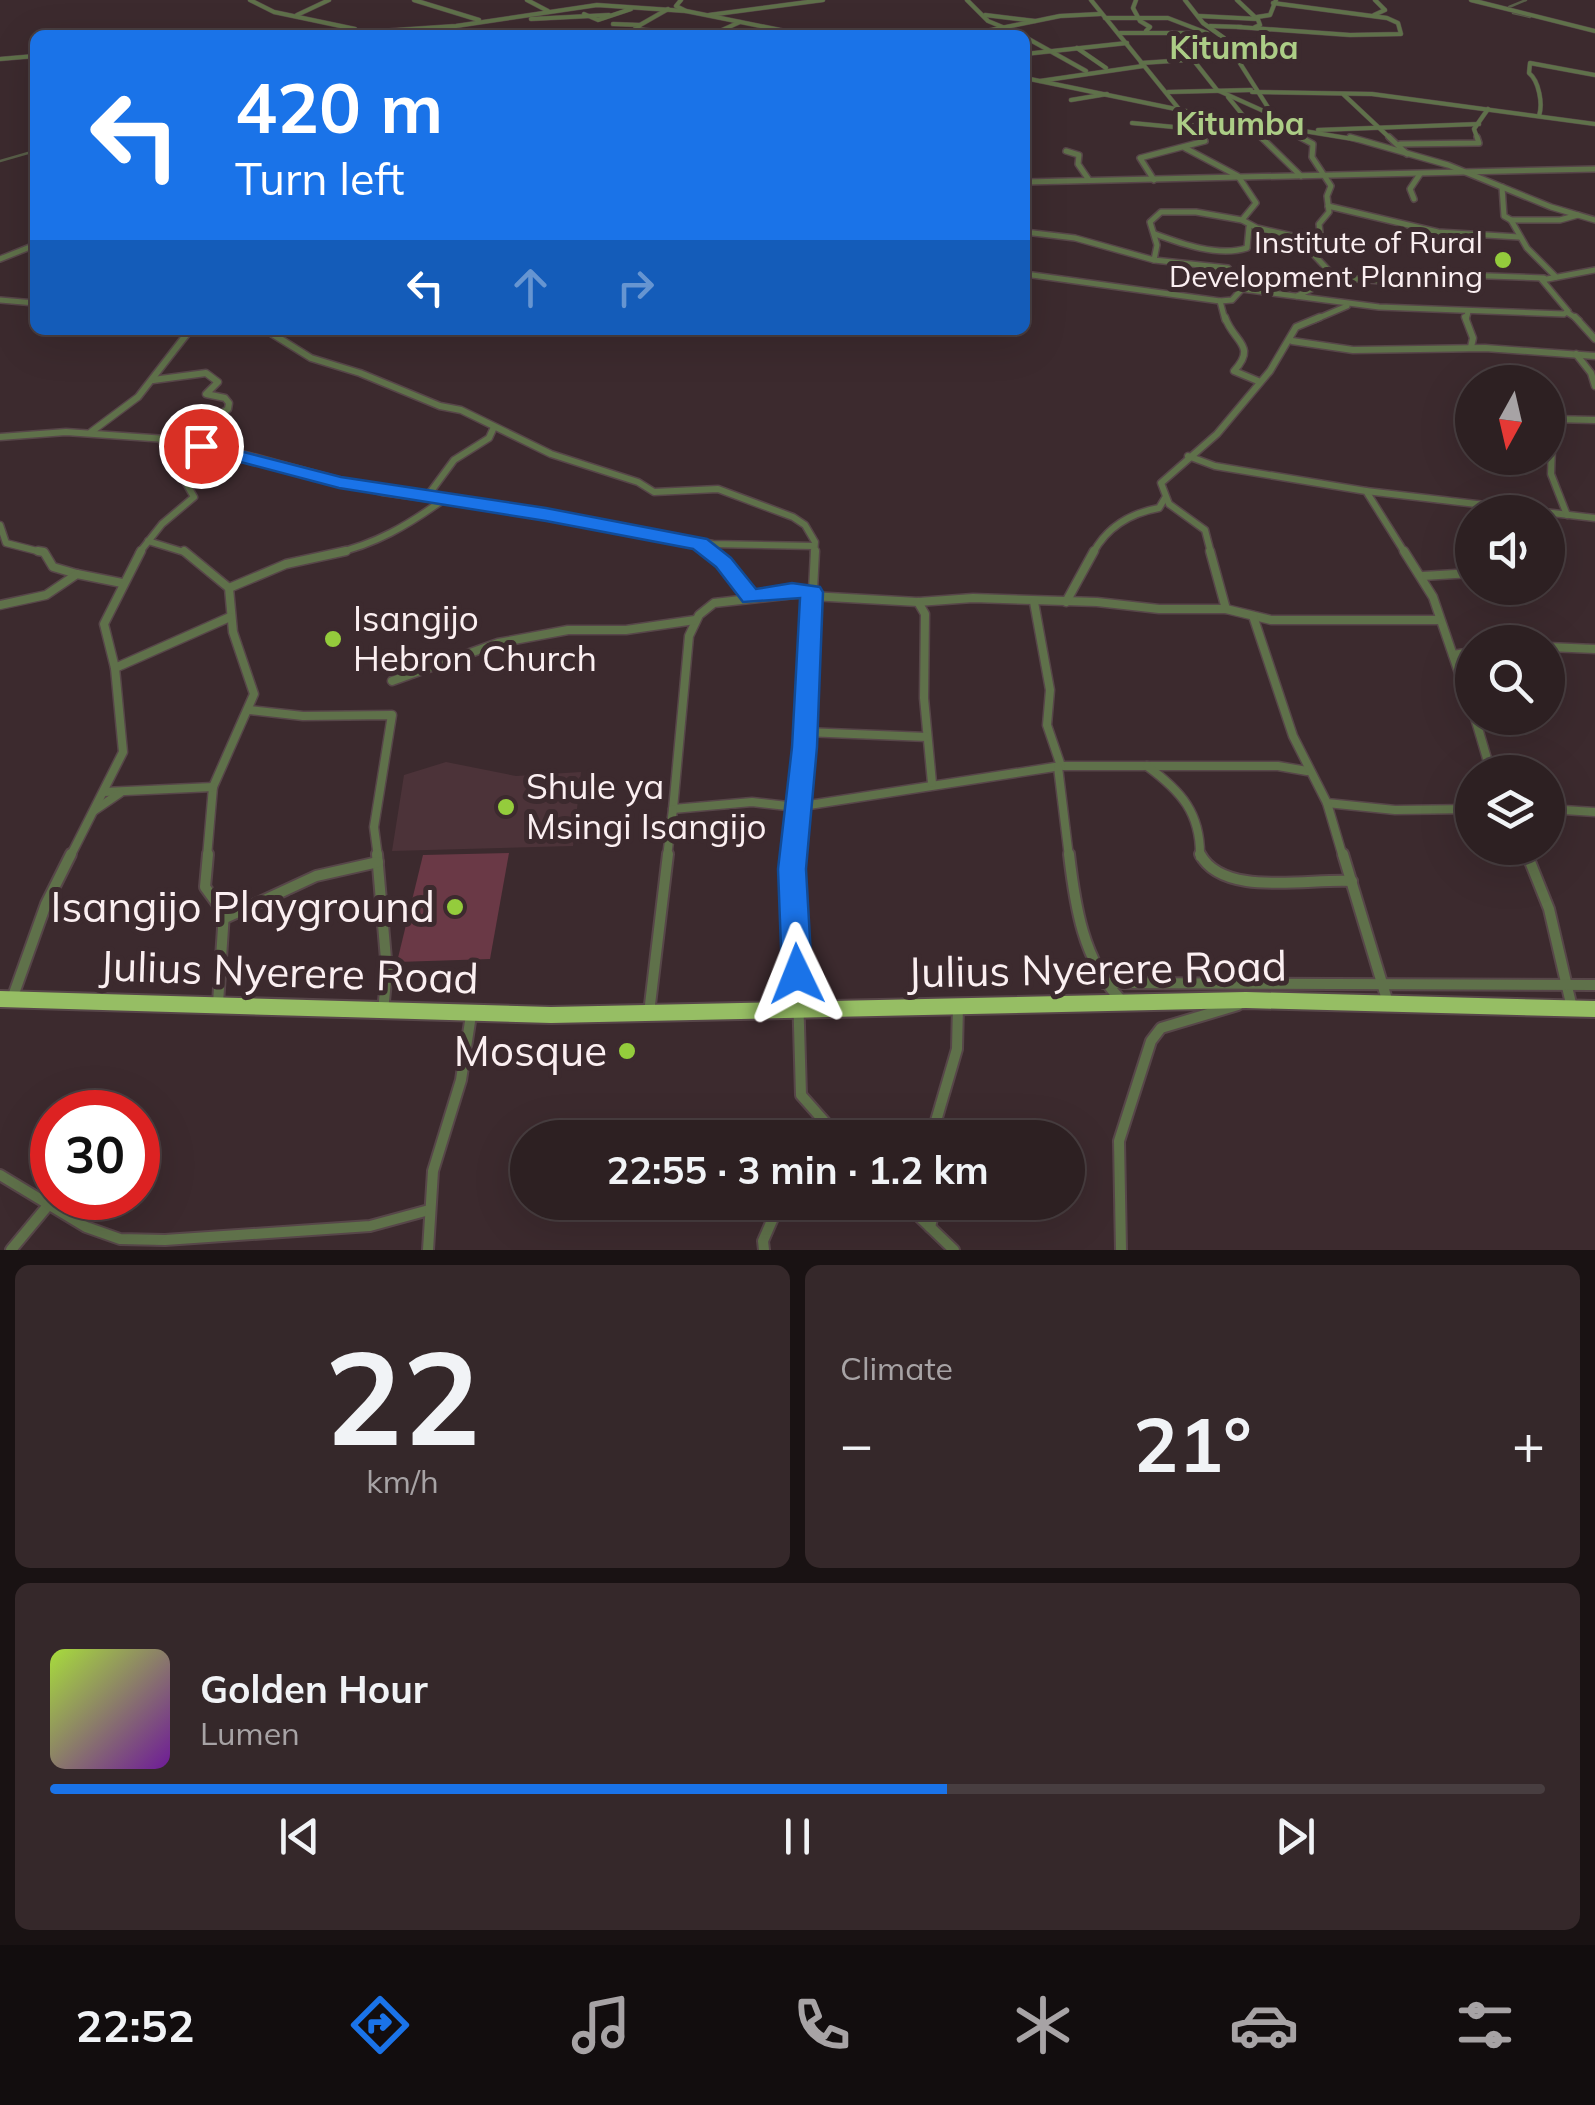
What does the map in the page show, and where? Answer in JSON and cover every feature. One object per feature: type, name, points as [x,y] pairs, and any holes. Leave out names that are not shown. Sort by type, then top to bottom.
[{"type":"highway","name":"Julius Nyerere Road","points":[[6,999],[472,1013],[1246,1000],[1595,1009]]},
{"type":"street","points":[[250,0],[268,10],[360,30]]},
{"type":"street","points":[[294,16],[329,0]]},
{"type":"street","points":[[414,0],[489,21]]},
{"type":"street","points":[[528,0],[548,12]]},
{"type":"street","points":[[614,4],[624,0]]},
{"type":"street","points":[[639,0],[651,8]]},
{"type":"street","points":[[613,24],[636,30],[681,0]]},
{"type":"street","points":[[709,15],[823,0]]},
{"type":"street","points":[[967,0],[988,21],[1013,30]]},
{"type":"street","points":[[1091,0],[1142,65],[1170,93],[1205,142],[1140,158],[1154,180]]},
{"type":"street","points":[[1133,31],[1150,30],[1136,17],[1136,0]]},
{"type":"street","points":[[1185,0],[1207,28],[1218,33],[1241,65],[1251,91],[1268,113],[1268,122]]},
{"type":"street","points":[[1183,33],[1259,26],[1237,0]]},
{"type":"street","points":[[1374,16],[1385,10],[1375,0]]},
{"type":"street","points":[[1471,0],[1595,31]]},
{"type":"street","points":[[1199,16],[1257,19],[1270,15],[1274,2],[1374,16],[1398,23],[1401,34],[1238,27]]},
{"type":"street","points":[[501,20],[614,4],[686,11],[781,30]]},
{"type":"street","points":[[676,6],[686,11]]},
{"type":"street","points":[[391,30],[609,15],[640,7]]},
{"type":"street","points":[[578,8],[585,14]]},
{"type":"street","points":[[998,30],[1072,14],[1168,18],[1198,29]]},
{"type":"street","points":[[985,15],[1040,22]]},
{"type":"street","points":[[722,30],[740,22]]},
{"type":"street","points":[[1120,33],[1183,33],[1207,28]]},
{"type":"street","points":[[1172,33],[1219,92],[1268,113]]},
{"type":"street","points":[[1030,40],[1086,72]]},
{"type":"street","points":[[1030,53],[1127,43]]},
{"type":"street","points":[[1077,48],[1108,69]]},
{"type":"street","points":[[0,59],[30,56]]},
{"type":"street","points":[[1040,81],[1108,69],[1232,56]]},
{"type":"street","points":[[1538,116],[1541,109],[1535,78],[1529,73],[1530,63],[1595,75]]},
{"type":"street","points":[[1030,79],[1181,110],[1318,130],[1468,173],[1595,220]]},
{"type":"street","points":[[1170,93],[1343,94],[1595,124]]},
{"type":"street","points":[[1071,100],[1107,94]]},
{"type":"street","points":[[1343,94],[1407,154]]},
{"type":"street","points":[[1228,97],[1273,152],[1301,176]]},
{"type":"street","points":[[1400,144],[1478,144],[1474,130],[1488,109]]},
{"type":"street","points":[[1132,123],[1195,129]]},
{"type":"street","points":[[1318,130],[1479,124]]},
{"type":"street","points":[[1287,125],[1287,130],[1312,142],[1312,157],[1328,177],[1332,190],[1328,193],[1329,212],[1319,224],[1322,240],[1312,252]]},
{"type":"street","points":[[1185,148],[1238,176],[1240,184],[1257,202],[1242,220]]},
{"type":"street","points":[[1066,151],[1079,155],[1078,164],[1089,180]]},
{"type":"street","points":[[1030,182],[1595,170]]},
{"type":"street","points":[[1414,200],[1416,196],[1410,190],[1420,174]]},
{"type":"street","points":[[1502,187],[1502,211],[1518,237],[1556,276]]},
{"type":"street","points":[[1328,206],[1438,232],[1518,237]]},
{"type":"street","points":[[1154,260],[1155,234],[1150,222],[1164,211],[1205,213],[1293,235],[1308,244],[1333,278]]},
{"type":"street","points":[[1511,220],[1560,220],[1578,215]]},
{"type":"street","points":[[1155,234],[1241,252],[1247,248],[1249,227]]},
{"type":"street","points":[[1030,232],[1090,238],[1104,248],[1154,260],[1228,268],[1242,289],[1293,297],[1468,312],[1501,309],[1568,313]]},
{"type":"street","points":[[0,259],[30,247]]},
{"type":"street","points":[[1293,297],[1333,278],[1380,282],[1393,276],[1431,274],[1544,278],[1595,270]]},
{"type":"street","points":[[1030,275],[1220,301],[1232,300],[1242,289]]},
{"type":"street","points":[[1544,278],[1544,286],[1595,338]]},
{"type":"street","points":[[1319,287],[1343,304]]},
{"type":"street","points":[[0,300],[30,303]]},
{"type":"street","points":[[1220,301],[1226,322],[1246,351],[1245,359],[1234,370],[1258,381]]},
{"type":"street","points":[[1226,609],[1204,530],[1176,511],[1161,482],[1217,434],[1270,371],[1292,341],[1296,327],[1343,304]]},
{"type":"street","points":[[1468,312],[1465,317],[1473,338],[1471,348]]},
{"type":"street","points":[[91,432],[138,397],[186,335]]},
{"type":"street","points":[[274,335],[311,358],[360,373],[440,406],[461,410],[551,454],[638,482],[654,492],[723,490],[794,517],[805,525],[814,546],[806,732],[792,869],[801,1095],[820,1120]]},
{"type":"street","points":[[1292,341],[1353,350],[1471,348],[1595,356]]},
{"type":"street","points":[[1576,354],[1591,373],[1595,386]]},
{"type":"street","points":[[153,380],[206,373],[218,382],[206,394],[225,398],[229,403],[229,408],[180,442]]},
{"type":"street","points":[[1567,515],[1551,474],[1552,418],[1595,420]]},
{"type":"street","points":[[426,498],[454,460],[490,438],[494,427]]},
{"type":"street","points":[[0,437],[91,432],[159,439],[260,459],[339,482],[444,502],[546,514],[700,544],[752,545],[772,550],[814,546]]},
{"type":"street","points":[[6,999],[46,904],[124,745],[115,668],[104,624],[122,583],[148,541],[160,525],[187,508],[195,492],[184,484],[171,452],[159,439]]},
{"type":"street","points":[[1188,456],[1215,466],[1366,492],[1595,518]]},
{"type":"street","points":[[1366,492],[1423,576],[1455,660]]},
{"type":"street","points":[[1066,602],[1099,542],[1130,514],[1159,508],[1166,498]]},
{"type":"street","points":[[229,588],[286,564],[358,548],[444,502]]},
{"type":"street","points":[[0,525],[6,543],[44,552],[53,567],[122,583]]},
{"type":"street","points":[[148,541],[183,550],[229,588],[230,618],[254,694],[213,787],[205,887],[224,912],[218,1003]]},
{"type":"street","points":[[700,544],[723,562],[751,597]]},
{"type":"street","points":[[1423,576],[1455,573]]},
{"type":"street","points":[[0,604],[41,597],[77,574]]},
{"type":"street","points":[[649,1013],[674,809],[689,636],[695,620],[712,601],[792,590],[918,602],[973,598],[1226,609],[1271,620],[1440,620]]},
{"type":"street","points":[[918,602],[925,614],[922,634],[932,782]]},
{"type":"street","points":[[1034,602],[1050,690],[1047,725],[1060,767],[1074,908],[1085,944],[1104,983],[1123,1002]]},
{"type":"street","points":[[1253,616],[1301,767],[1327,803],[1388,1002]]},
{"type":"street","points":[[115,668],[230,618]]},
{"type":"street","points":[[392,680],[498,643],[568,630],[626,630],[695,620]]},
{"type":"street","points":[[1565,648],[1595,649]]},
{"type":"street","points":[[250,710],[303,716],[392,715],[374,812],[387,971],[383,1011]]},
{"type":"street","points":[[806,732],[927,738]]},
{"type":"street","points":[[1146,764],[1192,808],[1202,828],[1200,857],[1210,869],[1260,884],[1317,878],[1352,881]]},
{"type":"street","points":[[674,809],[752,802],[796,807],[932,782],[1060,767],[1301,767]]},
{"type":"street","points":[[104,792],[213,787]]},
{"type":"street","points":[[95,810],[120,792]]},
{"type":"street","points":[[1327,803],[1395,810],[1455,809]]},
{"type":"street","points":[[1565,810],[1595,812]]},
{"type":"street","points":[[223,919],[316,876],[378,862]]},
{"type":"street","points":[[1531,865],[1550,909],[1572,1008]]},
{"type":"street","points":[[1104,983],[1595,985]]},
{"type":"street","points":[[1121,1250],[1119,1141],[1150,1041],[1161,1028],[1230,1010],[1246,1000]]},
{"type":"street","points":[[936,1120],[958,1049],[958,1006]]},
{"type":"street","points":[[428,1250],[433,1171],[461,1080],[472,1013]]},
{"type":"street","points":[[0,1175],[30,1192]]},
{"type":"street","points":[[76,1220],[120,1239],[164,1240],[370,1226],[429,1210]]},
{"type":"street","points":[[11,1250],[36,1220]]},
{"type":"street","points":[[764,1250],[763,1240],[772,1220]]},
{"type":"street","points":[[922,1220],[954,1250]]},
{"type":"street","points":[[930,1228],[932,1220]]},
{"type":"shaded area","points":[[446,762],[516,776],[581,772],[573,846],[392,851],[404,775]]},
{"type":"shaded area","name":"Isangijo Playground","points":[[509,853],[490,959],[397,962],[423,855]]},
{"type":"waterway","points":[[1509,7],[1526,0]]},
{"type":"waterway","points":[[1513,13],[1530,17]]},
{"type":"waterway","points":[[0,161],[30,152]]},
{"type":"place","name":"Institute of Rural Development Planning","points":[[1503,260]]},
{"type":"place","name":"Isangijo Hebron Church","points":[[333,639]]},
{"type":"place","name":"Shule ya Msingi Isangijo","points":[[506,807]]},
{"type":"place","name":"Isangijo Playground","points":[[455,907]]},
{"type":"place","name":"Mosque","points":[[627,1051]]},
{"type":"district","name":"Kitumba","points":[[1234,48]]},
{"type":"district","name":"Kitumba","points":[[1240,124]]},
{"type":"route","points":[[201,446],[339,482],[444,502],[546,514],[700,544],[723,562],[751,597],[792,590],[812,592],[805,747],[792,869],[797,974]]}]
